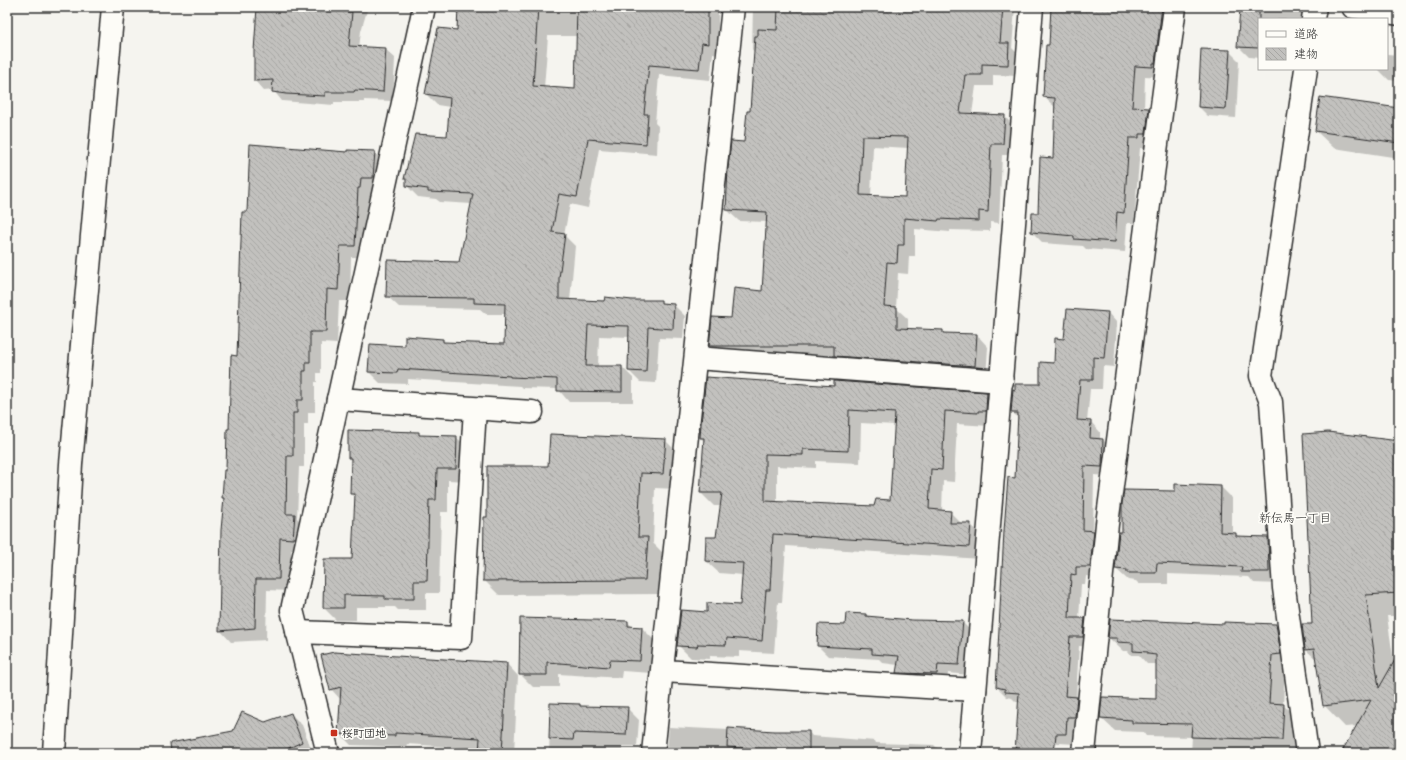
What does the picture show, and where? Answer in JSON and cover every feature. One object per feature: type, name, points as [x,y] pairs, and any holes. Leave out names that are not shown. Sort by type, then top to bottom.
[{"type":"street","points":[[54,753],[72,464],[113,7]]},
{"type":"street","points":[[328,753],[292,610],[424,7]]},
{"type":"street","points":[[653,753],[733,7]]},
{"type":"street","points":[[970,753],[1032,7]]},
{"type":"street","points":[[1084,753],[1107,524],[1175,7]]},
{"type":"street","points":[[1313,18],[1315,7]]},
{"type":"street","points":[[1353,7],[1399,14]]},
{"type":"street","points":[[1306,70],[1261,376],[1271,402],[1284,588],[1307,753]]},
{"type":"street","points":[[696,358],[1002,381]]},
{"type":"street","points":[[338,399],[532,412]]},
{"type":"street","points":[[297,632],[461,638],[474,409]]},
{"type":"street","points":[[663,671],[975,690]]},
{"type":"building","points":[[257,7],[352,12],[349,46],[386,48],[383,92],[355,90],[354,92],[325,92],[325,96],[286,94],[272,92],[273,80],[254,81],[254,51]]},
{"type":"building","points":[[458,7],[538,7],[533,86],[575,89],[577,7],[708,7],[708,44],[702,43],[699,69],[649,65],[644,114],[648,114],[646,144],[588,139],[577,197],[559,194],[552,232],[565,234],[559,278],[559,299],[604,301],[605,297],[632,300],[661,300],[661,303],[674,304],[673,329],[648,327],[646,372],[628,371],[629,326],[588,325],[586,366],[622,366],[622,392],[557,391],[557,379],[398,369],[397,373],[368,372],[370,344],[405,346],[405,336],[443,339],[443,342],[504,344],[505,304],[474,303],[474,298],[386,297],[387,260],[459,262],[473,194],[428,192],[428,189],[406,186],[406,179],[404,179],[415,134],[447,136],[450,98],[425,94],[438,28],[457,30]]},
{"type":"building","points":[[778,7],[1003,7],[1000,43],[1009,43],[1008,65],[982,64],[982,75],[965,75],[960,113],[1005,115],[1003,144],[991,144],[988,212],[979,211],[979,221],[939,219],[938,221],[904,218],[904,245],[898,245],[897,263],[887,262],[884,306],[897,307],[897,328],[943,330],[943,333],[977,334],[975,366],[834,356],[834,346],[709,346],[712,317],[731,318],[734,288],[762,291],[767,212],[726,210],[728,168],[731,141],[744,142],[747,111],[750,111],[755,36],[758,36],[758,29],[777,30]],"holes":[[[862,136],[908,137],[905,197],[860,195]]]},
{"type":"building","points":[[1051,7],[1162,7],[1155,63],[1153,63],[1153,67],[1135,66],[1132,107],[1149,108],[1146,134],[1139,134],[1139,138],[1129,138],[1124,213],[1117,212],[1115,242],[1074,239],[1074,236],[1031,232],[1032,213],[1038,213],[1040,157],[1053,158],[1055,98],[1043,97],[1046,45],[1049,45]]},
{"type":"building","points":[[1240,9],[1259,11],[1258,48],[1237,47]]},
{"type":"building","points":[[1201,49],[1230,50],[1226,109],[1198,107]]},
{"type":"building","points":[[1320,97],[1399,108],[1399,143],[1315,131]]},
{"type":"building","points":[[250,144],[347,152],[347,150],[375,151],[373,178],[361,178],[360,188],[358,188],[355,246],[340,246],[338,290],[327,289],[326,332],[310,332],[310,362],[306,362],[306,371],[303,371],[303,400],[297,400],[297,413],[293,413],[293,456],[287,456],[286,514],[295,514],[293,539],[280,538],[279,579],[256,579],[255,628],[219,631],[221,530],[224,498],[222,498],[224,470],[226,470],[227,429],[229,429],[231,355],[237,356],[242,212],[247,212]]},
{"type":"building","points":[[1067,309],[1108,312],[1104,358],[1093,357],[1093,380],[1080,380],[1077,420],[1091,421],[1090,438],[1103,439],[1102,467],[1084,466],[1083,530],[1094,531],[1090,567],[1076,567],[1076,575],[1071,574],[1069,618],[1085,618],[1083,637],[1070,637],[1065,696],[1077,697],[1075,717],[1067,717],[1066,734],[1056,734],[1054,753],[1015,753],[1019,693],[1005,692],[1005,689],[996,687],[1008,477],[1015,478],[1018,413],[1011,413],[1013,389],[1015,390],[1015,384],[1040,384],[1040,362],[1054,363],[1055,338],[1064,339]]},
{"type":"building","points":[[706,377],[834,386],[834,381],[987,392],[986,411],[978,411],[978,413],[945,411],[942,470],[931,469],[929,509],[951,511],[950,523],[971,523],[969,547],[773,534],[770,590],[766,590],[762,641],[727,638],[726,645],[698,644],[697,647],[677,646],[681,610],[707,612],[707,603],[740,605],[743,563],[705,561],[706,537],[716,537],[722,493],[700,493],[704,438],[700,438]],"holes":[[[849,410],[895,413],[890,500],[876,499],[874,506],[765,501],[765,454],[803,455],[803,449],[848,451]]]},
{"type":"building","points":[[348,430],[419,432],[419,435],[457,436],[456,469],[437,469],[436,500],[429,500],[427,581],[414,581],[414,599],[385,599],[385,596],[344,595],[344,608],[323,608],[324,559],[352,559],[355,494],[350,494],[351,458],[348,458]]},
{"type":"building","points":[[1328,432],[1399,441],[1399,593],[1366,595],[1379,688],[1399,653],[1399,753],[1341,753],[1371,700],[1323,706],[1314,649],[1305,650],[1302,624],[1312,624],[1303,434]]},
{"type":"building","points":[[550,434],[666,439],[663,474],[641,473],[638,537],[648,537],[645,580],[483,581],[484,517],[487,517],[487,466],[548,466]]},
{"type":"building","points":[[1175,484],[1221,486],[1220,532],[1236,533],[1236,536],[1268,537],[1269,572],[1241,572],[1242,567],[1157,563],[1156,573],[1127,573],[1127,570],[1115,569],[1119,532],[1122,532],[1122,503],[1124,490],[1175,491]]},
{"type":"building","points":[[846,613],[912,620],[963,621],[959,665],[938,664],[937,674],[896,673],[899,656],[872,654],[872,649],[817,646],[818,624],[845,625]]},
{"type":"building","points":[[520,618],[628,621],[628,626],[642,627],[640,661],[610,660],[609,667],[547,662],[547,675],[519,675]]},
{"type":"building","points":[[1110,619],[1224,624],[1224,622],[1276,624],[1281,654],[1272,655],[1269,703],[1284,704],[1282,740],[1191,737],[1192,724],[1132,723],[1132,720],[1100,718],[1102,697],[1156,699],[1156,655],[1148,654],[1148,652],[1133,651],[1133,643],[1117,642],[1117,638],[1108,638]]},
{"type":"building","points":[[334,652],[507,663],[502,753],[479,752],[480,738],[395,733],[395,736],[338,734],[341,687],[330,690],[321,655]]},
{"type":"building","points":[[550,703],[580,704],[580,706],[628,707],[626,735],[574,733],[573,740],[549,739]]},
{"type":"building","points":[[242,712],[265,722],[291,713],[302,742],[278,753],[171,753],[170,743],[233,731]]},
{"type":"building","points":[[728,728],[774,731],[809,731],[809,753],[727,747]]},
{"type":"place","name":"桜町団地","points":[[334,733]]},
{"type":"district","name":"新伝馬一丁目","points":[[1295,518]]}]
